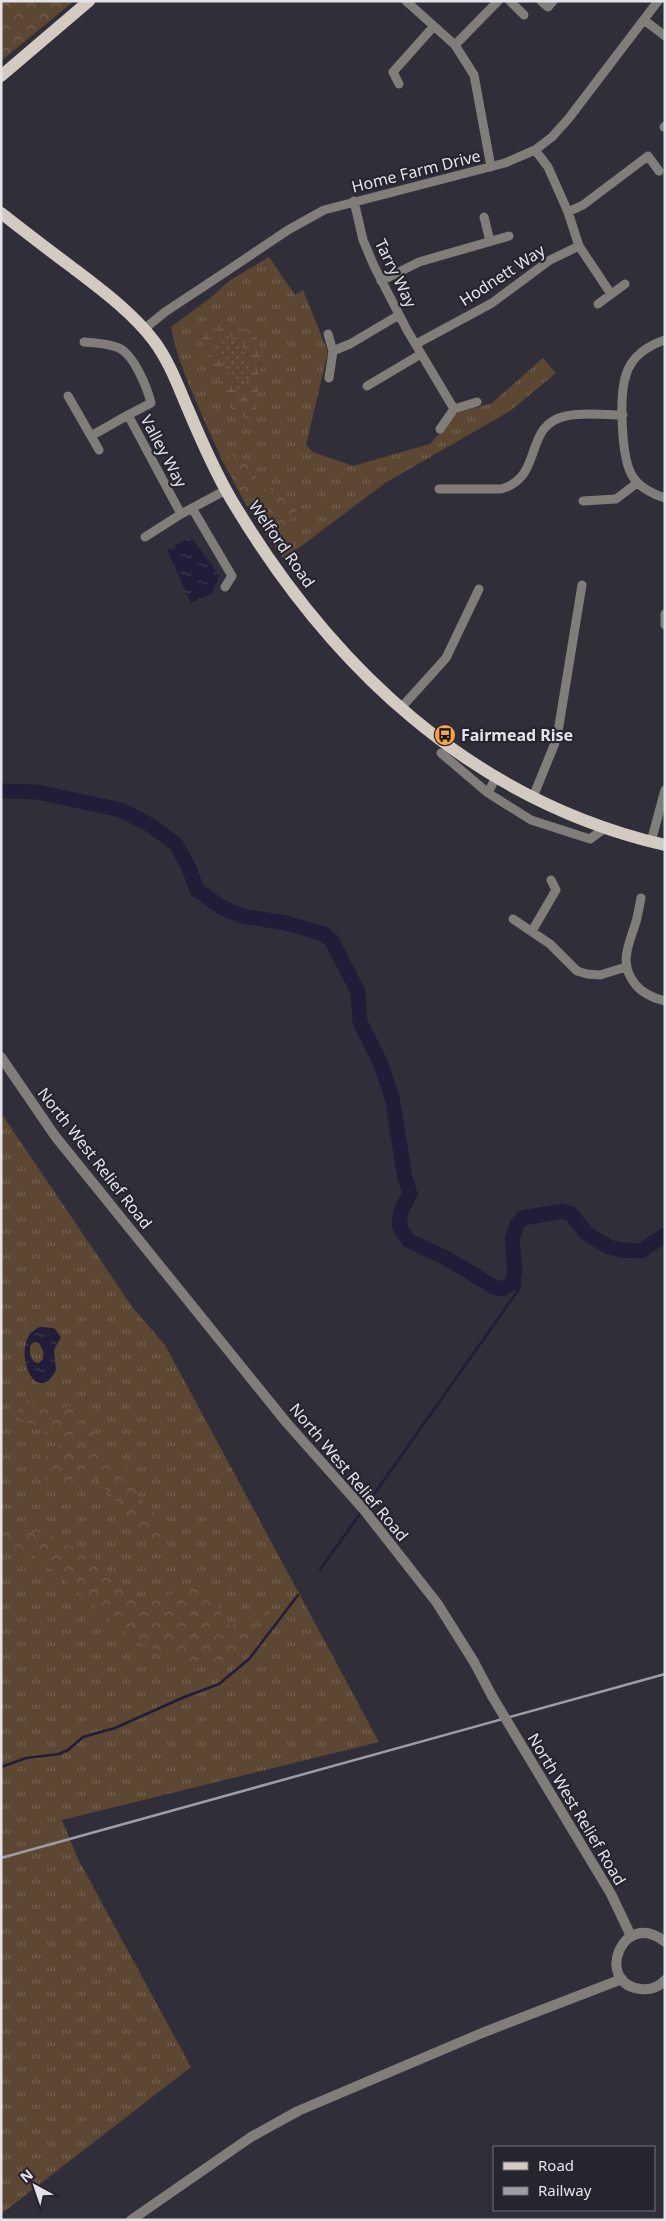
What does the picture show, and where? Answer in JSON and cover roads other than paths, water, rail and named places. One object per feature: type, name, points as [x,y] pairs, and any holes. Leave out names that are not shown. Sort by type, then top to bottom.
[{"type":"main road","points":[[1,76],[89,1]]},
{"type":"main road","name":"Welford Road","points":[[1,213],[106,294],[144,329],[163,354],[208,457],[250,530],[312,615],[358,669],[436,738],[496,777],[533,797],[605,828],[665,845]]},
{"type":"street","points":[[406,1],[455,44],[474,75],[491,167]]},
{"type":"street","points":[[455,44],[498,1]]},
{"type":"street","points":[[510,1],[524,15]]},
{"type":"street","points":[[541,1],[548,7],[553,1]]},
{"type":"street","name":"Home Farm Drive","points":[[144,329],[165,312],[288,230],[324,210],[491,167],[515,160],[534,150],[552,136],[569,118],[658,1]]},
{"type":"street","points":[[644,20],[665,36]]},
{"type":"street","points":[[400,84],[392,72],[434,26]]},
{"type":"street","points":[[534,150],[548,167],[568,212],[578,246],[611,294]]},
{"type":"street","points":[[568,212],[582,205],[648,156],[659,171]]},
{"type":"street","name":"Tarry Way","points":[[354,201],[363,240],[381,281],[454,409]]},
{"type":"street","points":[[484,217],[490,241]]},
{"type":"street","points":[[381,281],[419,262],[508,236]]},
{"type":"street","name":"Hodnett Way","points":[[416,344],[492,304],[550,260],[578,246]]},
{"type":"street","points":[[598,304],[625,284]]},
{"type":"street","points":[[333,350],[350,344],[399,315]]},
{"type":"street","points":[[328,334],[333,350],[329,378]]},
{"type":"street","points":[[665,340],[643,351],[630,365],[625,380],[623,415],[625,456],[628,468],[637,483],[652,493],[665,498]]},
{"type":"street","name":"Valley Way","points":[[84,342],[110,345],[128,354],[144,382],[151,402],[128,415],[181,514],[226,490]]},
{"type":"street","points":[[367,386],[421,354]]},
{"type":"street","points":[[68,396],[99,450]]},
{"type":"street","points":[[440,428],[454,409],[477,402]]},
{"type":"street","points":[[91,436],[128,415]]},
{"type":"street","points":[[439,489],[501,489],[509,486],[523,476],[528,468],[536,440],[548,424],[566,416],[623,415]]},
{"type":"street","points":[[582,501],[616,499],[637,483]]},
{"type":"street","points":[[192,508],[232,576],[225,587]]},
{"type":"street","points":[[145,537],[181,514]]},
{"type":"street","points":[[533,797],[557,738],[582,586]]},
{"type":"street","points":[[400,708],[446,658],[478,588]]},
{"type":"street","points":[[665,614],[665,625]]},
{"type":"street","points":[[441,753],[488,793],[531,820],[590,839],[605,828]]},
{"type":"street","points":[[488,793],[496,777]]},
{"type":"street","points":[[651,842],[665,790]]},
{"type":"street","points":[[532,931],[556,890],[551,880]]},
{"type":"street","points":[[641,898],[635,926],[627,945],[626,967],[638,988],[652,997],[665,1001]]},
{"type":"street","points":[[513,919],[557,949],[570,966],[577,971],[600,975],[626,967]]},
{"type":"street","name":"North West Relief Road","points":[[1,1057],[54,1136],[286,1422],[364,1510],[437,1603],[611,1894],[630,1936]]},
{"type":"street","points":[[665,1942],[657,1936],[648,1933],[630,1936],[623,1942],[616,1960],[616,1970],[622,1979],[636,1988],[654,1987],[665,1980]]},
{"type":"street","points":[[131,2220],[251,2137],[298,2111],[482,2033],[622,1979]]},
{"type":"water","points":[[191,537],[219,575],[213,593],[191,603],[167,550]]},
{"type":"water","points":[[40,1327],[54,1328],[61,1337],[54,1350],[56,1370],[48,1381],[40,1383],[33,1378],[27,1369],[25,1344],[30,1334]],"holes":[[[34,1342],[39,1343],[43,1351],[43,1359],[39,1363],[34,1362],[30,1355],[30,1346]]]},
{"type":"waterway","points":[[1,791],[37,792],[121,810],[150,825],[176,844],[189,868],[197,890],[223,908],[242,916],[286,923],[324,934],[332,941],[358,992],[360,1022],[380,1062],[392,1097],[405,1178],[410,1194],[401,1211],[399,1226],[408,1240],[448,1259],[494,1287],[502,1289],[512,1283],[515,1272],[512,1239],[517,1224],[523,1218],[563,1211],[571,1214],[587,1234],[609,1247],[621,1250],[641,1251],[665,1235]]},
{"type":"waterway","points":[[365,1507],[519,1289],[520,1280],[515,1272]]},
{"type":"waterway","points":[[320,1570],[361,1512]]},
{"type":"waterway","points":[[1,1767],[26,1758],[59,1754],[68,1750],[83,1737],[115,1728],[182,1698],[219,1684],[249,1659],[298,1595]]},
{"type":"railway","points":[[1,1858],[665,1674]]},
{"type":"place","name":"Fairmead Rise","points":[[445,735]]}]
